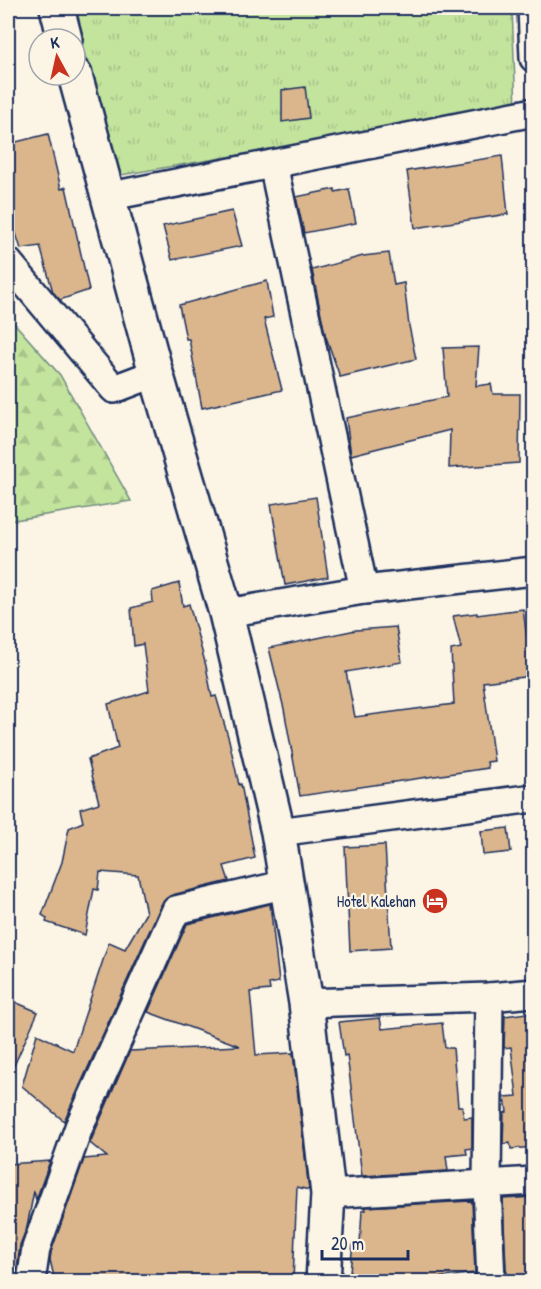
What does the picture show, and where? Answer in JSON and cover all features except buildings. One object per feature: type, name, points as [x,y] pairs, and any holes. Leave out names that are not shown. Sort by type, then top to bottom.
[{"type":"street","points":[[57,8],[62,27]]},
{"type":"street","points":[[532,8],[534,58]]},
{"type":"street","points":[[78,87],[106,197],[226,613],[278,832],[306,1004],[328,1194],[323,1281]]},
{"type":"street","points":[[106,197],[534,112]]},
{"type":"street","points":[[273,164],[364,590]]},
{"type":"street","points":[[8,262],[114,389],[156,373]]},
{"type":"street","points":[[226,613],[364,590],[534,571]]},
{"type":"street","points":[[278,832],[534,798]]},
{"type":"street","points":[[31,1281],[36,1248],[79,1127],[176,910],[287,885]]},
{"type":"street","points":[[306,1004],[534,993]]},
{"type":"street","points":[[489,996],[487,1184],[491,1281]]},
{"type":"street","points":[[328,1194],[534,1181]]},
{"type":"green space","points":[[73,8],[512,8],[516,108],[115,176],[87,64],[87,27],[78,27]]},
{"type":"green space","points":[[8,316],[60,375],[131,501],[8,521]]},
{"type":"place","name":"Hotel Kalehan","points":[[435,901]]}]
